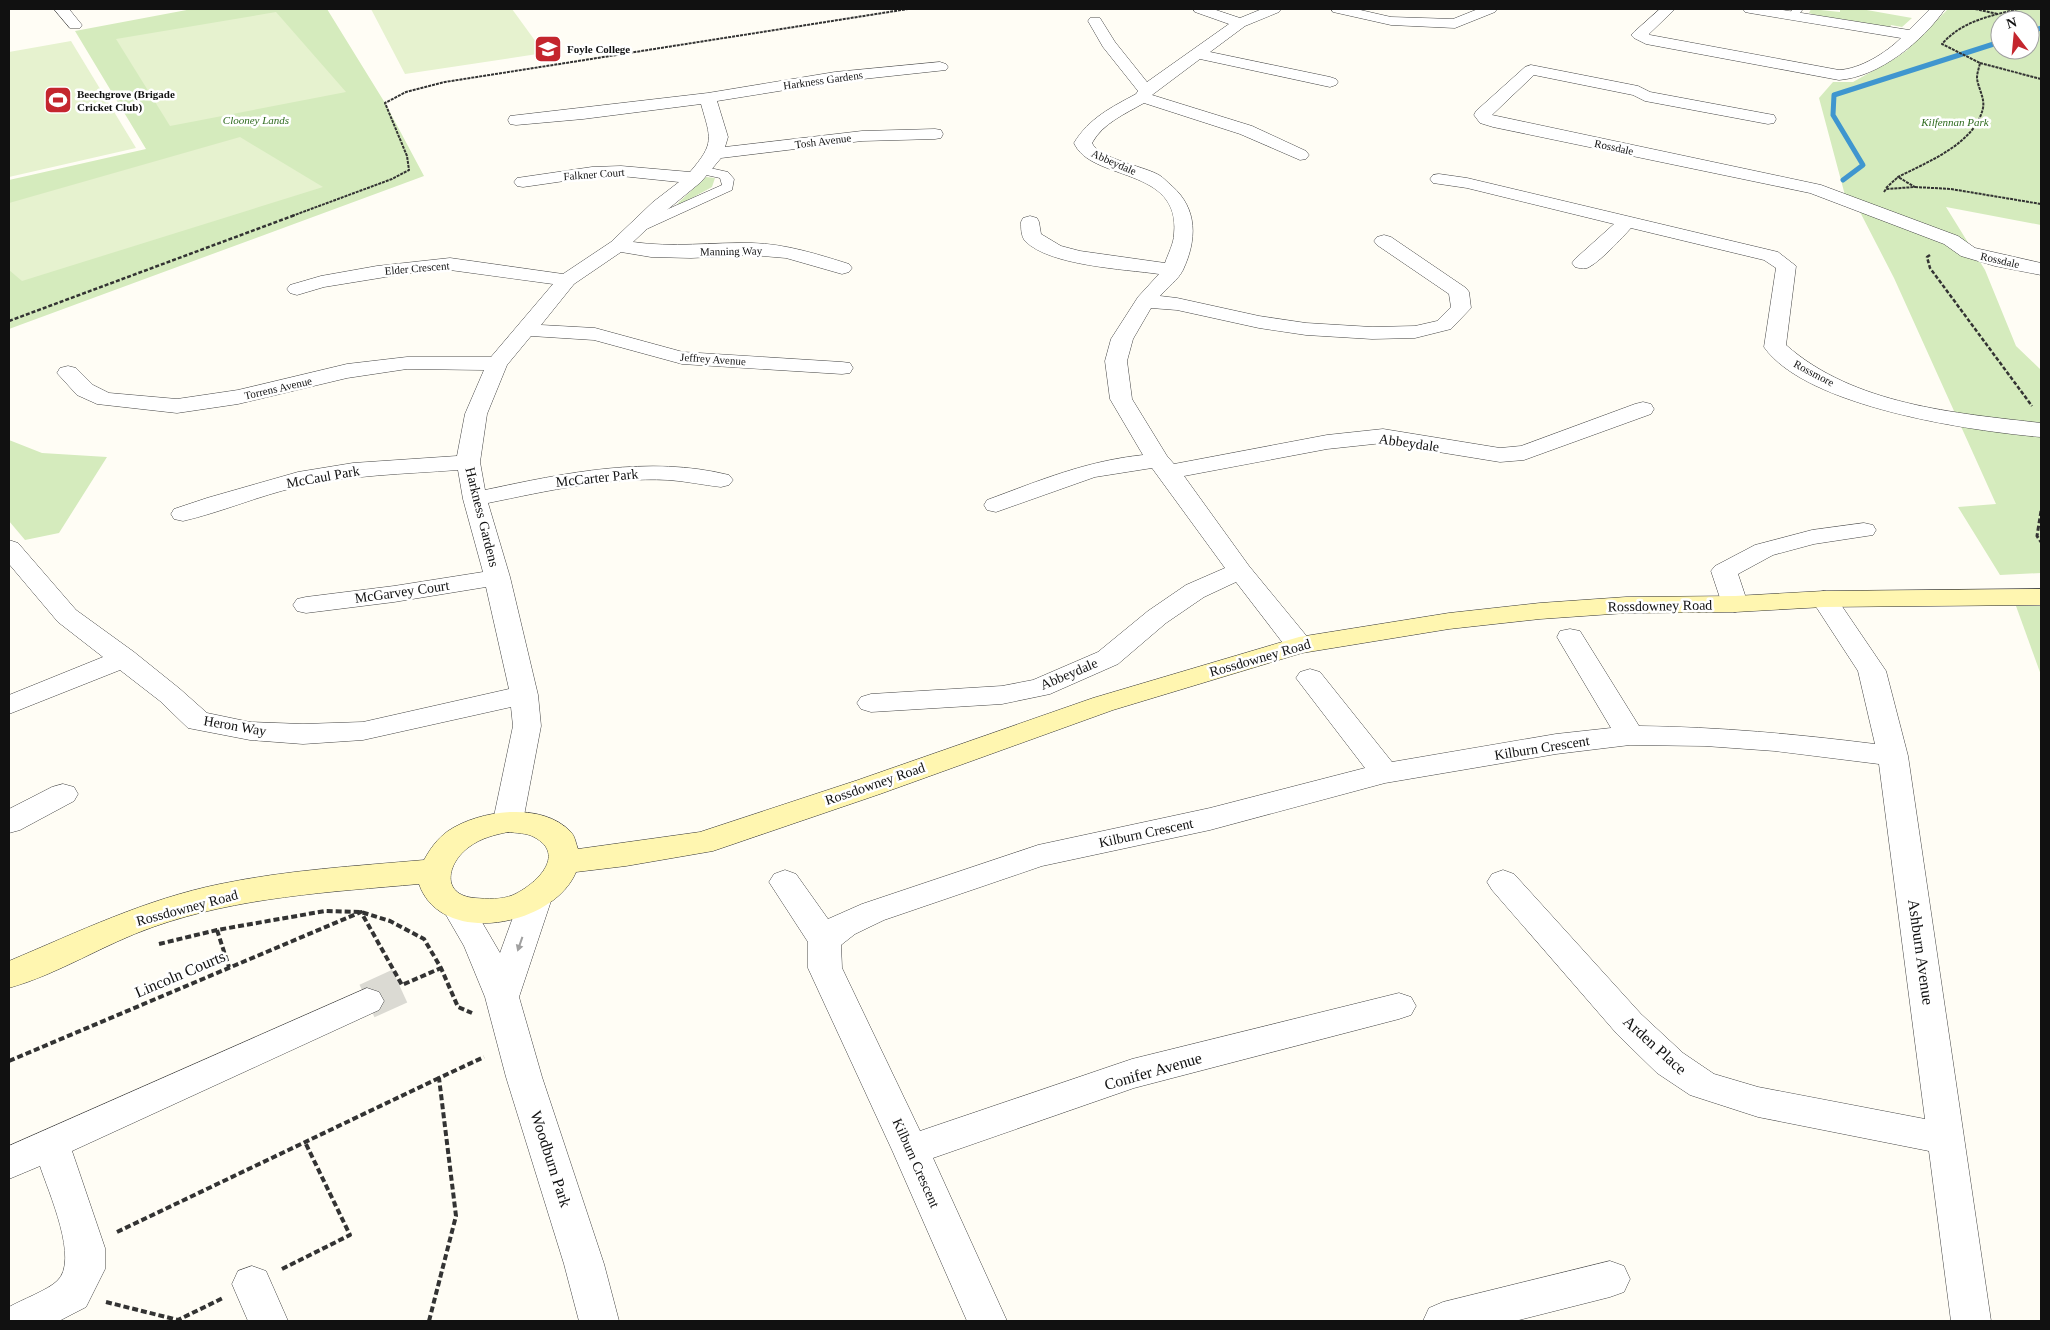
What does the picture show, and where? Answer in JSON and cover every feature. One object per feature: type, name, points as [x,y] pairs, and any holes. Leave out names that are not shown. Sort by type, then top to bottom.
[{"type":"main road","name":"Rossdowney Road","points":[[564,862],[626,855],[702,843],[869,787],[1103,704],[1299,645],[1449,621],[1540,611],[1626,605],[2041,597]]},
{"type":"main road","points":[[508,821],[527,822],[544,827],[557,836],[564,848],[564,862],[560,875],[550,887],[536,898],[519,906],[500,911],[478,912],[458,908],[443,899],[435,886],[434,871],[441,856],[452,843],[469,832],[488,824],[508,821]]},
{"type":"main road","name":"Rossdowney Road","points":[[9,975],[142,918],[219,896],[310,882],[434,871]]},
{"type":"street","points":[[61,9],[75,25]]},
{"type":"street","points":[[1200,9],[1240,22]]},
{"type":"street","name":"Abbeydale","points":[[1274,9],[1240,22],[1145,94],[1099,122],[1088,132],[1083,143],[1086,150],[1097,157],[1152,178],[1176,198],[1182,213],[1184,234],[1173,270],[1145,301],[1122,339],[1116,361],[1121,399],[1163,466],[1240,571],[1299,645]]},
{"type":"street","points":[[1338,9],[1391,22],[1455,24],[1490,9]]},
{"type":"street","points":[[1668,9],[1639,36],[1695,50],[1839,75],[1853,74],[1894,53],[1938,9]]},
{"type":"street","points":[[1750,9],[1795,12],[1911,35]]},
{"type":"street","points":[[1095,20],[1108,44],[1145,94],[1246,130],[1300,155]]},
{"type":"street","points":[[1379,35],[1391,22]]},
{"type":"street","points":[[1198,54],[1330,82]]},
{"type":"street","name":"Harkness Gardens","points":[[516,120],[583,114],[708,98],[835,77],[940,67]]},
{"type":"street","name":"Rossdale","points":[[1768,119],[1645,96],[1638,91],[1531,70],[1482,115],[1486,120],[1493,122],[1815,189],[1951,240],[1968,252],[1995,260],[2041,269]]},
{"type":"street","points":[[703,168],[719,137],[708,98]]},
{"type":"street","name":"Tosh Avenue","points":[[703,168],[715,153],[862,136],[935,134]]},
{"type":"street","name":"Harkness Gardens","points":[[508,821],[527,726],[524,695],[497,577],[475,499],[468,462],[476,414],[498,364],[567,280],[618,246],[703,168]]},
{"type":"street","name":"Falkner Court","points":[[523,182],[592,172],[703,168]]},
{"type":"street","name":"Rossmore","points":[[1439,179],[1475,185],[1771,256],[1786,266],[1775,347],[1797,366],[1856,394],[1896,406],[1967,422],[2041,430]]},
{"type":"street","points":[[1030,222],[1032,237],[1054,250],[1078,257],[1173,270]]},
{"type":"street","points":[[1582,263],[1614,236],[1626,222]]},
{"type":"street","points":[[1145,301],[1177,304],[1258,322],[1306,329],[1372,333],[1415,332],[1444,325],[1461,308],[1459,292],[1384,241]]},
{"type":"street","name":"Manning Way","points":[[618,246],[650,251],[691,252],[751,248],[787,252],[842,268]]},
{"type":"street","name":"Elder Crescent","points":[[297,290],[321,282],[394,270],[450,264],[567,280]]},
{"type":"street","name":"Jeffrey Avenue","points":[[527,330],[595,334],[682,358],[842,368]]},
{"type":"street","name":"Torrens Avenue","points":[[68,373],[85,390],[105,399],[177,406],[238,397],[356,370],[407,363],[498,364]]},
{"type":"street","name":"Abbeydale","points":[[996,505],[1088,471],[1115,465],[1163,466],[1327,442],[1383,436],[1500,455],[1524,453],[1643,409]]},
{"type":"street","name":"McCaul Park","points":[[183,514],[247,493],[315,476],[381,468],[468,462]]},
{"type":"street","name":"McCarter Park","points":[[475,499],[555,482],[608,474],[662,473],[721,480]]},
{"type":"street","points":[[1735,604],[1724,571],[1764,550],[1812,537],[1864,530]]},
{"type":"street","name":"Heron Way","points":[[9,548],[67,616],[124,658],[170,695],[198,721],[250,731],[303,734],[363,731],[524,695]]},
{"type":"street","name":"Abbeydale","points":[[872,703],[932,698],[1002,696],[1040,688],[1108,658],[1157,617],[1195,591],[1240,571]]},
{"type":"street","name":"McGarvey Court","points":[[306,604],[394,594],[497,577]]},
{"type":"street","name":"Ashburn Avenue","points":[[1824,600],[1872,670],[1893,756],[1971,1321]]},
{"type":"street","points":[[1570,637],[1630,735]]},
{"type":"street","points":[[9,704],[124,658]]},
{"type":"street","points":[[1310,678],[1385,773]]},
{"type":"street","name":"Kilburn Crescent","points":[[987,1321],[911,1150],[825,968],[824,940],[843,925],[873,912],[1038,856],[1210,819],[1385,773],[1556,744],[1630,735],[1714,736],[1893,756]]},
{"type":"street","points":[[9,822],[63,794]]},
{"type":"street","points":[[785,882],[824,940]]},
{"type":"street","name":"Arden Place","points":[[1503,882],[1629,1024],[1670,1063],[1703,1085],[1758,1102],[1947,1139]]},
{"type":"street","points":[[509,1024],[536,898]]},
{"type":"street","name":"Woodburn Park","points":[[458,908],[480,944],[509,1024],[584,1264],[599,1321]]},
{"type":"street","points":[[9,1163],[367,1002]]},
{"type":"street","name":"Conifer Avenue","points":[[911,1150],[1132,1074],[1399,1006]]},
{"type":"street","points":[[21,1321],[72,1294],[85,1269],[85,1248],[51,1144]]},
{"type":"street","points":[[1443,1321],[1610,1279]]},
{"type":"street","points":[[252,1284],[268,1321]]},
{"type":"lane","points":[[635,229],[728,187],[728,179],[724,175],[703,168]]},
{"type":"path","points":[[9,321],[392,179],[409,170],[407,156],[386,103],[392,97],[445,82],[908,9]]},
{"type":"path","points":[[1976,9],[1990,12]]},
{"type":"path","points":[[1973,60],[1942,44],[1959,28],[1990,17]]},
{"type":"path","points":[[1980,63],[2041,79]]},
{"type":"path","points":[[1886,189],[1898,177]]},
{"type":"path","points":[[1915,187],[1951,189],[2041,204]]},
{"type":"path","points":[[2041,511],[2036,536],[2041,542]]},
{"type":"path","points":[[153,946],[217,930],[325,911],[361,912],[390,921],[424,939],[442,968],[458,1007],[509,1024]]},
{"type":"path","points":[[361,912],[402,985],[442,968]]},
{"type":"path","name":"Lincoln Courts","points":[[9,1061],[361,912]]},
{"type":"path","points":[[217,930],[229,967]]},
{"type":"path","points":[[85,1248],[439,1078],[509,1024]]},
{"type":"path","points":[[430,1321],[456,1216],[439,1078]]},
{"type":"path","points":[[72,1294],[178,1320],[350,1235],[305,1142]]},
{"type":"green space","name":"Clooney Lands","points":[[192,9],[327,9],[385,103],[424,176],[9,329],[9,180],[146,149],[75,31]]},
{"type":"green space","points":[[371,9],[512,9],[544,53],[405,74]]},
{"type":"green space","points":[[1811,9],[1840,12],[1840,9],[1861,9],[1912,18],[1902,27],[1891,25],[1890,27],[1815,15],[1809,13]]},
{"type":"green space","name":"Kilfennan Park","points":[[1948,9],[2041,9],[2041,225],[1946,207],[1985,270],[2016,346],[2041,370],[2041,573],[2000,575],[1958,507],[1996,504],[1894,278],[1860,212],[1846,199],[1819,98],[1833,82],[1853,82],[1906,51]]},
{"type":"green space","points":[[276,12],[346,92],[170,126],[116,39]]},
{"type":"green space","name":"Beechgrove (Brigade Cricket Club)","points":[[71,41],[136,148],[9,177],[9,52]]},
{"type":"green space","points":[[240,137],[323,187],[22,281],[9,270],[9,203]]},
{"type":"green space","points":[[706,177],[715,178],[712,187],[677,206],[678,203]]},
{"type":"green space","points":[[9,440],[42,453],[107,457],[59,533],[25,540],[9,521]]},
{"type":"green space","points":[[2016,606],[2041,606],[2041,675]]},
{"type":"waterway","points":[[1843,180],[1863,165],[1833,115],[1834,95],[1990,45]]},
{"type":"tunnel","points":[[367,1001],[402,985]]},
{"type":"place","name":"Foyle College","points":[[548,49]]},
{"type":"place","name":"Beechgrove (Brigade Cricket Club)","points":[[58,100]]}]
